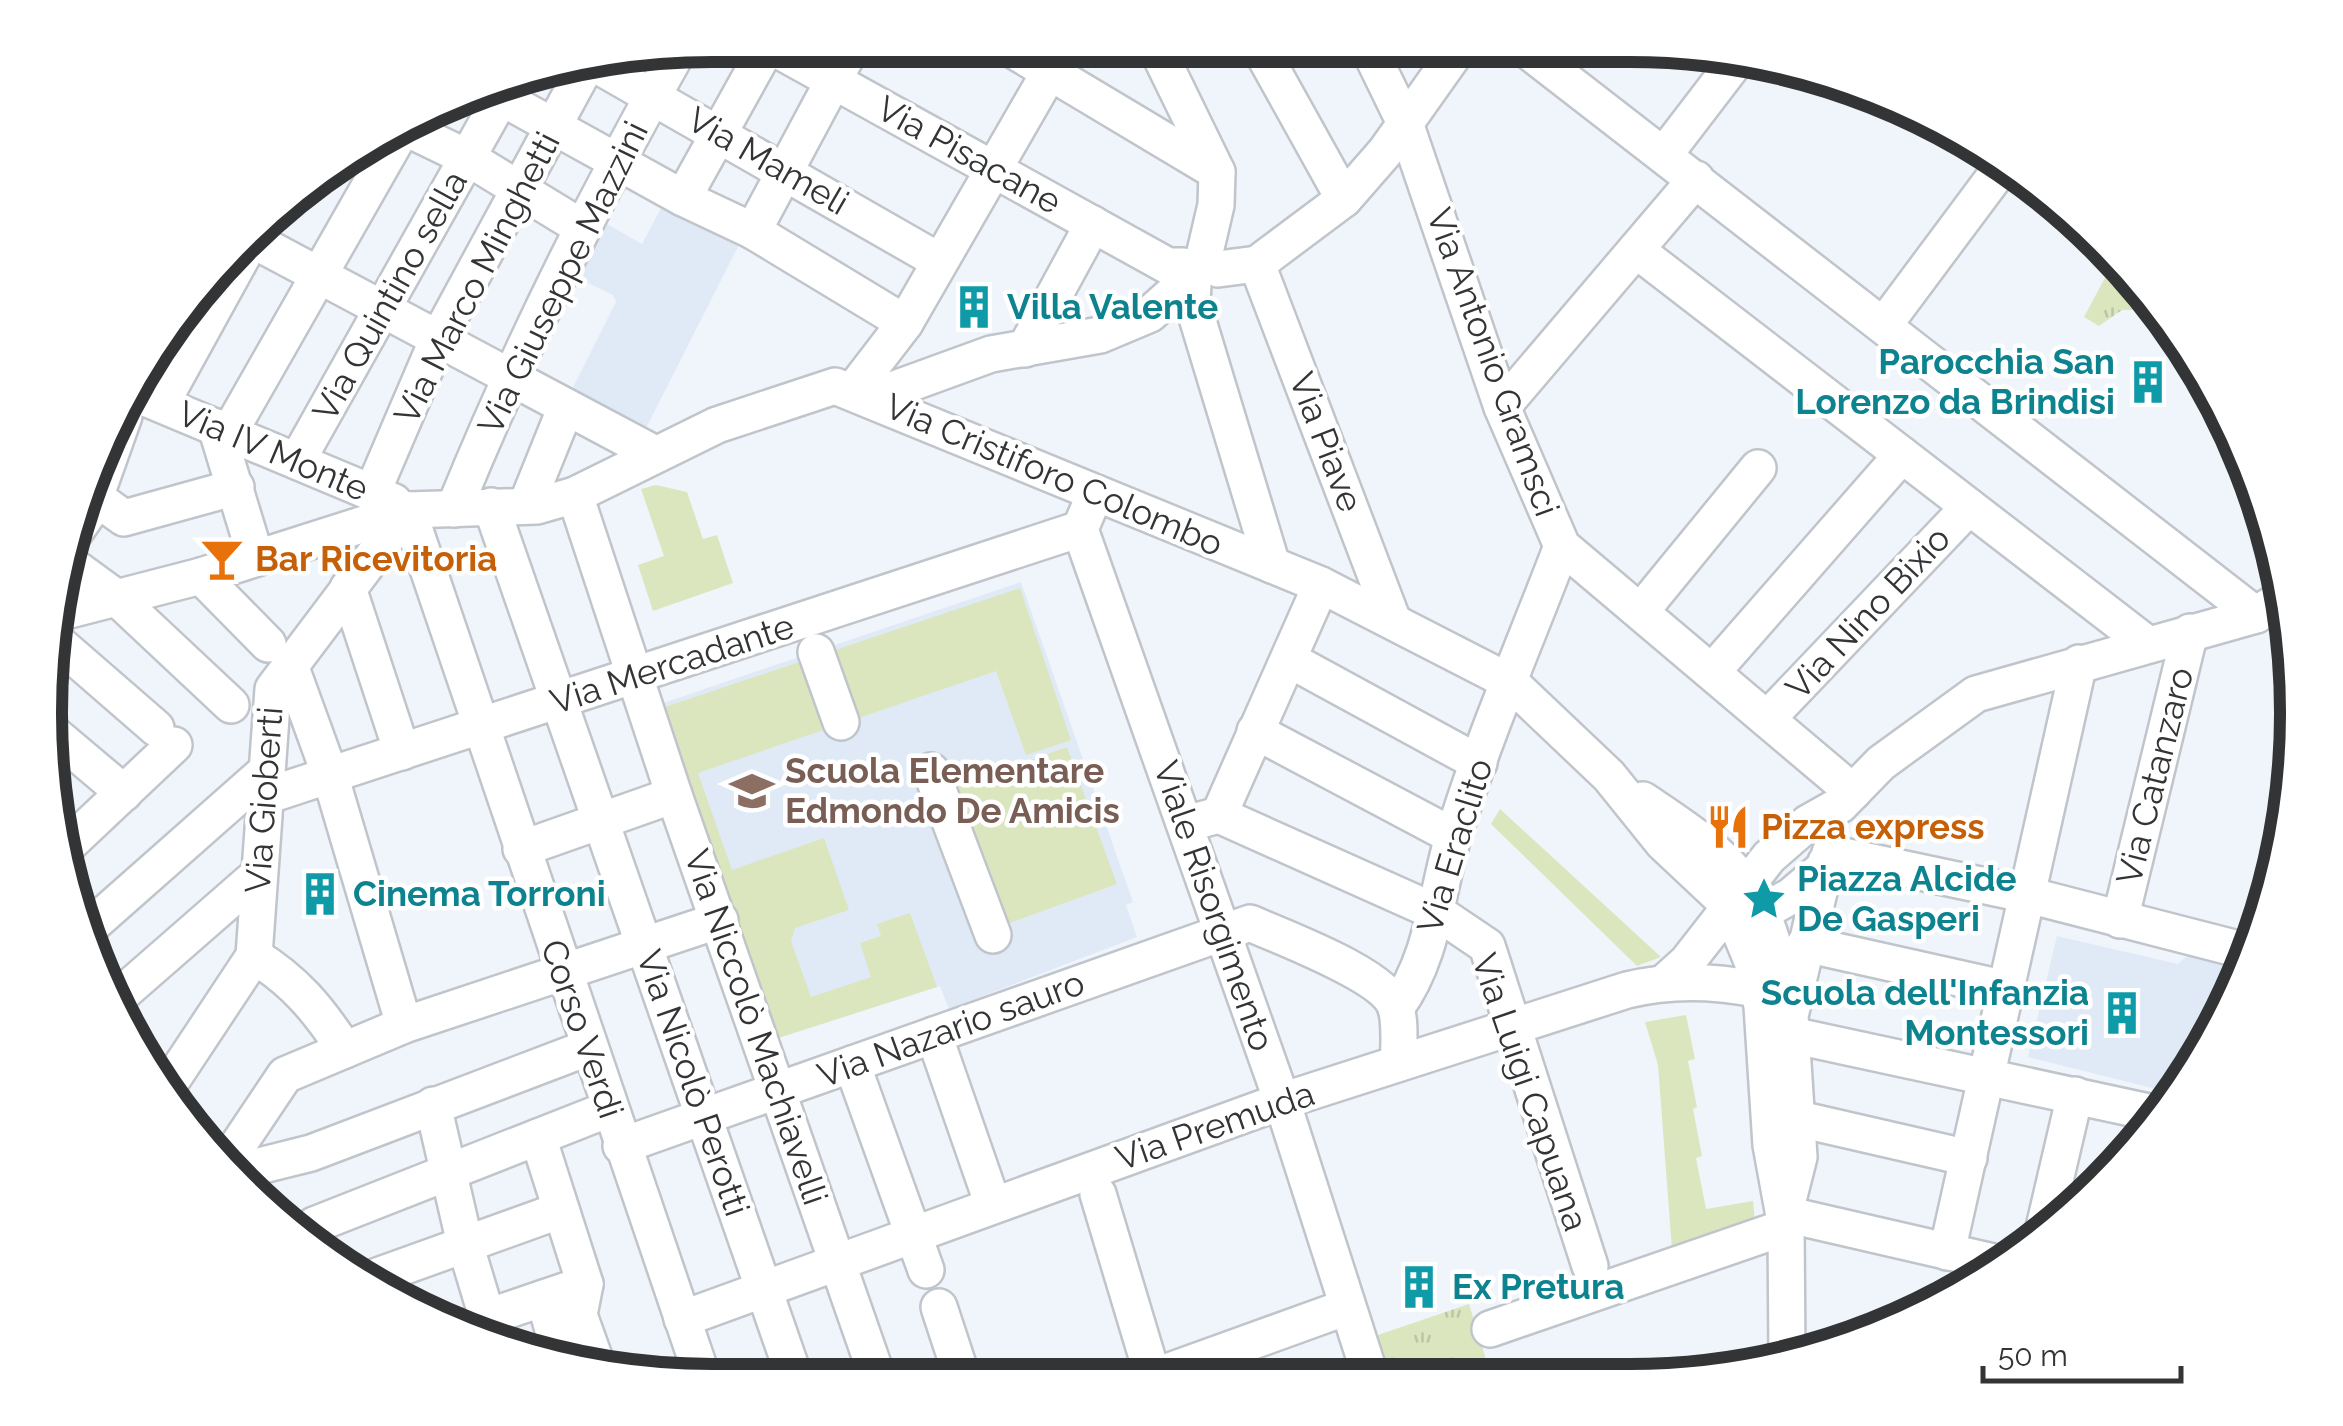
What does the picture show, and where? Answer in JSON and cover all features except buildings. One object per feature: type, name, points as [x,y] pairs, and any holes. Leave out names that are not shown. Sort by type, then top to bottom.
[{"type":"street","points":[[683,198],[758,62]]},
{"type":"street","name":"Via Pisacane","points":[[799,62],[1093,224],[1192,270]]},
{"type":"street","points":[[753,231],[844,62]]},
{"type":"street","points":[[852,392],[906,323],[1056,62]]},
{"type":"street","points":[[1062,62],[1217,172]]},
{"type":"street","points":[[1163,62],[1217,172],[1216,205],[1192,270],[1192,301],[1272,565]]},
{"type":"street","points":[[1268,62],[1344,199]]},
{"type":"street","name":"Via Antonio Gramsci","points":[[1375,62],[1405,124],[1502,406],[1562,546],[1768,720],[1847,798]]},
{"type":"street","points":[[71,610],[202,576],[408,510],[509,506],[576,495],[717,425],[991,354],[1100,335],[1150,314],[1192,270],[1257,264],[1344,199],[1449,62]]},
{"type":"street","points":[[1544,62],[1884,324],[2271,606]]},
{"type":"street","name":"Via Giuseppe Mazzini","points":[[454,508],[508,376],[580,227],[671,64]]},
{"type":"street","points":[[1664,155],[1730,70]]},
{"type":"street","name":"Via Mameli","points":[[608,71],[939,261]]},
{"type":"street","name":"Via Marco Minghetti","points":[[372,493],[438,339],[580,76]]},
{"type":"street","points":[[510,95],[683,198],[753,231],[906,323]]},
{"type":"street","name":"Via Quintino sella","points":[[297,461],[468,158],[493,101]]},
{"type":"street","points":[[419,133],[520,188],[580,227]]},
{"type":"street","points":[[256,558],[222,430],[322,276],[392,148]]},
{"type":"street","points":[[1884,324],[1996,175]]},
{"type":"street","points":[[1502,406],[1696,179]]},
{"type":"street","points":[[1025,349],[1093,224]]},
{"type":"street","points":[[263,244],[656,454]]},
{"type":"street","points":[[1636,250],[2146,644]]},
{"type":"street","name":"Via Piave","points":[[1257,264],[1394,622]]},
{"type":"street","points":[[149,399],[217,292]]},
{"type":"street","name":"Via Cristiforo Colombo","points":[[852,392],[1321,585],[1510,682],[1608,776],[1664,843],[1745,901]]},
{"type":"street","name":"Via IV Monte","points":[[149,399],[408,510]]},
{"type":"street","points":[[509,506],[566,406]]},
{"type":"street","points":[[1712,672],[1902,456]]},
{"type":"street","points":[[1641,611],[1758,468]]},
{"type":"street","points":[[99,500],[124,518],[236,487]]},
{"type":"street","points":[[1080,529],[1096,494]]},
{"type":"street","name":"Via Niccolò Machiavelli","points":[[576,495],[674,795],[874,1364]]},
{"type":"street","name":"Via Nicolò Perotti","points":[[509,506],[560,700],[790,1364]]},
{"type":"street","name":"Via Nino Bixio","points":[[1768,720],[1969,507]]},
{"type":"street","name":"Via Gioberti","points":[[254,956],[264,785],[279,654],[348,588],[408,510]]},
{"type":"street","name":"Corso Verdi","points":[[408,510],[587,1048],[698,1363]]},
{"type":"street","name":"Via Mercadante","points":[[264,785],[330,775],[1080,529]]},
{"type":"street","name":"Viale Risorgimento","points":[[1080,529],[1202,819],[1224,932],[1366,1364]]},
{"type":"street","name":"Via Eraclito","points":[[1396,1008],[1407,994],[1438,913],[1453,836],[1562,546]]},
{"type":"street","points":[[79,570],[118,599],[231,705]]},
{"type":"street","points":[[202,576],[279,654],[330,775],[404,1025]]},
{"type":"street","points":[[1202,819],[1255,731],[1321,585]]},
{"type":"street","points":[[348,588],[402,752]]},
{"type":"street","points":[[1666,981],[1745,901],[1808,823],[1847,798],[1880,763],[1976,694],[2271,606]]},
{"type":"street","name":"Via Catanzaro","points":[[2120,920],[2190,632]]},
{"type":"street","points":[[66,651],[165,736],[124,793],[74,836]]},
{"type":"street","points":[[816,652],[841,722]]},
{"type":"street","points":[[1290,660],[1480,764]]},
{"type":"street","points":[[1947,1252],[2078,663]]},
{"type":"street","points":[[1255,731],[1453,836]]},
{"type":"street","points":[[63,742],[124,793]]},
{"type":"street","points":[[931,771],[993,935]]},
{"type":"street","points":[[97,922],[264,785]]},
{"type":"street","points":[[521,849],[674,795]]},
{"type":"street","points":[[1785,1221],[1776,1189],[1778,1012],[1805,944],[1847,798]]},
{"type":"street","name":"Via Luigi Capuana","points":[[1202,819],[1438,913],[1487,946],[1590,1266]]},
{"type":"street","points":[[1827,860],[2028,895],[2236,949]]},
{"type":"street","points":[[1745,901],[1791,896],[1827,860]]},
{"type":"street","points":[[125,991],[258,875]]},
{"type":"street","points":[[1745,901],[1778,1012],[1800,1119],[1799,1157],[1785,1221],[1787,1344]]},
{"type":"street","points":[[233,1152],[285,1075],[404,1025],[563,976],[720,920]]},
{"type":"street","points":[[1224,932],[1250,924],[1346,967],[1386,991],[1396,1008],[1400,1063]]},
{"type":"street","name":"Via Nazario sauro","points":[[621,1146],[1224,932]]},
{"type":"street","points":[[1805,944],[2008,990]]},
{"type":"street","points":[[174,1077],[254,956],[302,991],[345,1050]]},
{"type":"street","name":"Via Premuda","points":[[682,1319],[1282,1101],[1666,981],[1989,1076],[2145,1111]]},
{"type":"street","points":[[934,1035],[993,1205]]},
{"type":"street","points":[[249,1169],[311,1153],[587,1048]]},
{"type":"street","points":[[852,1064],[926,1270]]},
{"type":"street","points":[[2048,1211],[2075,1095]]},
{"type":"street","points":[[433,1105],[465,1244],[490,1324]]},
{"type":"street","points":[[322,1232],[449,1172],[609,1109]]},
{"type":"street","points":[[1800,1119],[1969,1158]]},
{"type":"street","points":[[538,1137],[584,1284],[579,1314],[592,1352]]},
{"type":"street","points":[[1098,1194],[1149,1364]]},
{"type":"street","points":[[384,1274],[561,1210]]},
{"type":"street","points":[[1490,1329],[1785,1221],[1982,1260]]},
{"type":"street","points":[[495,1326],[544,1298],[584,1284]]},
{"type":"street","points":[[544,1298],[557,1344]]},
{"type":"street","points":[[939,1307],[958,1364]]},
{"type":"street","points":[[1191,1364],[1348,1307]]},
{"type":"shaded area","points":[[667,197],[741,241],[642,436],[568,397],[616,302],[613,295],[571,275],[600,220],[642,244]]},
{"type":"shaded area","points":[[1021,582],[1133,902],[1126,905],[1137,937],[949,1009],[940,986],[772,1040],[660,704]]},
{"type":"shaded area","points":[[2057,936],[2178,964],[2190,953],[2230,963],[2193,1038],[2160,1090],[2028,1057]]},
{"type":"green space","points":[[2108,272],[2140,310],[2122,310],[2099,326],[2084,317]]},
{"type":"green space","points":[[656,485],[687,492],[703,539],[717,535],[733,583],[653,611],[638,565],[664,556],[641,489]]},
{"type":"green space","points":[[1020,588],[1071,740],[1026,755],[996,671],[698,773],[732,870],[824,838],[849,910],[795,928],[791,941],[811,997],[871,977],[860,943],[881,936],[877,924],[910,913],[937,987],[772,1040],[665,707]]},
{"type":"green space","points":[[1067,747],[1117,884],[996,928],[946,791]]},
{"type":"green space","points":[[1500,809],[1661,957],[1637,966],[1491,824]]},
{"type":"green space","points":[[1686,1015],[1695,1059],[1688,1061],[1702,1156],[1696,1158],[1706,1209],[1753,1201],[1755,1224],[1672,1250],[1658,1065],[1645,1022]]},
{"type":"green space","points":[[1469,1304],[1487,1364],[1381,1364],[1372,1337]]},
{"type":"place","name":"Villa Valente","points":[[974,307]]},
{"type":"place","name":"Parocchia San Lorenzo da Brindisi","points":[[2148,382]]},
{"type":"place","name":"Bar Ricevitoria","points":[[222,559]]},
{"type":"place","name":"Scuola Elementare Edmondo De Amicis","points":[[752,791]]},
{"type":"place","name":"Pizza express","points":[[1728,827]]},
{"type":"place","name":"Cinema Torroni","points":[[320,894]]},
{"type":"place","name":"Piazza Alcide De Gasperi","points":[[1764,899]]},
{"type":"place","name":"Scuola dell'Infanzia Montessori","points":[[2122,1013]]},
{"type":"place","name":"Ex Pretura","points":[[1419,1287]]}]
